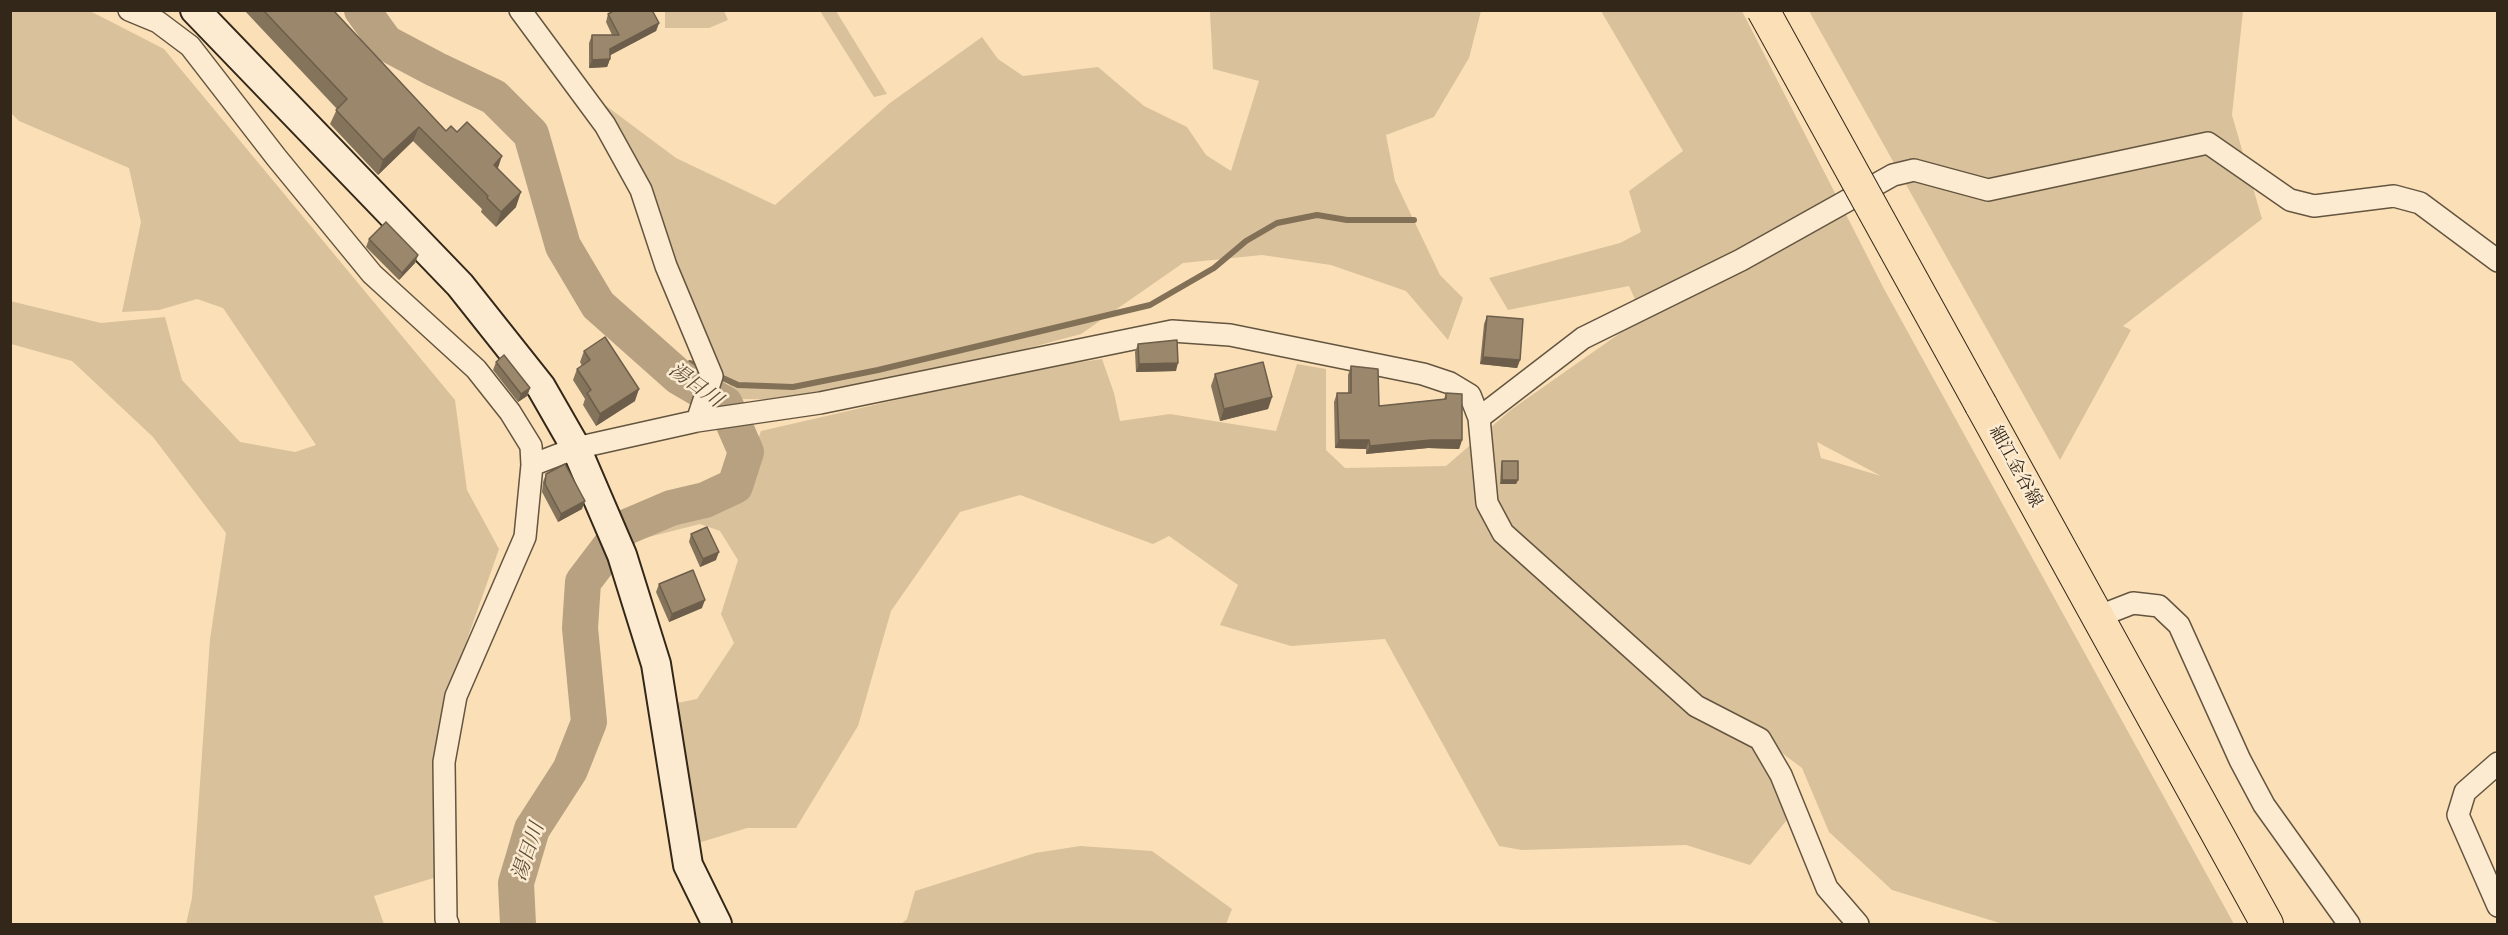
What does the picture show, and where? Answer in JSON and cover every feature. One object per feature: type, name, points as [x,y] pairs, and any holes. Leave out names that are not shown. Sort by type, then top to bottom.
[{"type":"main road","name":"細江金谷線","points":[[1763,10],[2267,924]]},
{"type":"street","points":[[129,10],[158,22],[189,46],[372,274],[476,369],[510,412],[531,446],[532,465],[525,537],[456,696],[444,762],[448,924]]},
{"type":"street","points":[[195,10],[460,285],[541,387],[576,448],[622,555],[656,664],[688,865],[717,924]]},
{"type":"street","points":[[520,10],[605,125],[641,190],[666,266],[712,376],[697,421]]},
{"type":"street","points":[[1479,418],[1583,338],[1741,260],[1893,175],[1914,170],[1988,190],[2208,142],[2289,200],[2314,206],[2394,196],[2420,203],[2498,261]]},
{"type":"street","points":[[532,465],[576,448],[697,421],[820,403],[1172,332],[1230,334],[1423,374],[1450,383],[1470,395],[1479,418],[1487,503],[1503,533],[1696,706],[1760,739],[1781,775],[1827,888],[1858,924]]},
{"type":"street","points":[[2097,617],[2133,603],[2160,606],[2178,625],[2240,760],[2264,805],[2349,924]]},
{"type":"street","points":[[2498,763],[2465,792],[2458,814],[2498,906]]},
{"type":"shaded area","points":[[13,11],[90,11],[164,49],[455,400],[467,490],[499,549],[462,654],[435,777],[437,877],[374,896],[384,924],[186,924],[192,898],[210,639],[226,533],[153,437],[72,361],[11,344],[10,301],[101,323],[165,317],[182,380],[240,442],[295,452],[316,445],[223,308],[197,299],[159,310],[122,312],[141,222],[129,168],[19,121],[11,113],[10,16]]},
{"type":"shaded area","points":[[665,11],[724,11],[728,20],[709,28],[665,28]]},
{"type":"shaded area","points":[[820,11],[836,11],[887,94],[874,97]]},
{"type":"shaded area","points":[[1206,11],[1481,11],[1469,58],[1434,117],[1386,135],[1395,181],[1440,275],[1463,298],[1448,340],[1406,291],[1331,265],[1262,255],[1183,263],[1081,334],[835,400],[739,399],[700,345],[605,105],[676,158],[775,205],[890,103],[982,37],[998,59],[1023,76],[1098,67],[1144,106],[1187,127],[1206,155],[1231,171],[1259,81],[1213,69],[1210,12]]},
{"type":"shaded area","points":[[1601,11],[1742,11],[1883,287],[2234,924],[2003,924],[1892,890],[1829,832],[1802,768],[1778,750],[1786,821],[1750,865],[1686,845],[1522,850],[1499,846],[1385,639],[1291,646],[1220,625],[1238,585],[1169,536],[1153,544],[1020,495],[960,512],[891,611],[858,726],[796,828],[747,828],[695,844],[677,703],[697,699],[734,643],[721,614],[738,560],[720,531],[700,524],[641,539],[653,525],[742,486],[761,431],[1026,370],[1102,359],[1114,393],[1120,421],[1170,414],[1276,431],[1297,364],[1326,369],[1326,450],[1345,468],[1446,466],[1512,409],[1643,317],[1629,286],[1508,310],[1489,278],[1620,243],[1641,232],[1629,191],[1683,151]],"holes":[[[1817,442],[1881,476],[1821,458]]]},
{"type":"shaded area","points":[[1809,11],[2243,11],[2232,115],[2262,219],[2123,326],[2131,330],[2060,460]]},
{"type":"shaded area","points":[[1080,846],[1152,851],[1232,909],[1226,924],[901,924],[907,919],[915,891],[1035,853]]},
{"type":"building","points":[[263,10],[333,10],[446,131],[451,126],[457,132],[467,122],[502,156],[494,165],[521,192],[501,212],[419,127],[383,160],[336,110],[347,99]]},
{"type":"building","points":[[615,10],[652,10],[659,23],[610,49],[610,59],[592,60],[592,35],[619,35],[608,14]]},
{"type":"building","points":[[386,222],[418,255],[402,273],[369,239]]},
{"type":"building","points":[[1487,316],[1523,319],[1520,360],[1483,357]]},
{"type":"building","points":[[605,337],[639,389],[600,414],[587,393],[591,390],[577,369],[590,360],[584,351]]},
{"type":"building","points":[[1177,340],[1178,363],[1139,364],[1138,344]]},
{"type":"building","points":[[504,355],[530,388],[521,394],[496,362]]},
{"type":"building","points":[[1263,362],[1272,397],[1224,409],[1215,374]]},
{"type":"building","points":[[1351,366],[1378,369],[1379,406],[1446,399],[1446,393],[1462,394],[1462,440],[1431,440],[1370,446],[1369,440],[1339,440],[1337,393],[1351,393]]},
{"type":"building","points":[[1502,461],[1518,461],[1518,480],[1502,480]]},
{"type":"building","points":[[565,464],[585,501],[561,514],[545,484],[546,474]]},
{"type":"building","points":[[707,527],[719,552],[703,559],[691,534]]},
{"type":"building","points":[[693,570],[705,600],[672,614],[659,584]]},
{"type":"waterway","name":"湯日川","points":[[362,10],[386,43],[494,97],[531,134],[563,246],[598,305],[679,377],[725,404],[746,452],[735,486],[705,500],[671,508],[624,528],[583,582],[580,628],[589,722],[570,770],[532,829],[516,883],[518,924]]},
{"type":"waterway","points":[[714,374],[738,385],[793,387],[878,370],[1150,305],[1214,268],[1246,241],[1277,223],[1317,215],[1347,220],[1414,220]]},
{"type":"waterway","points":[[679,377],[690,363],[702,369]]}]
